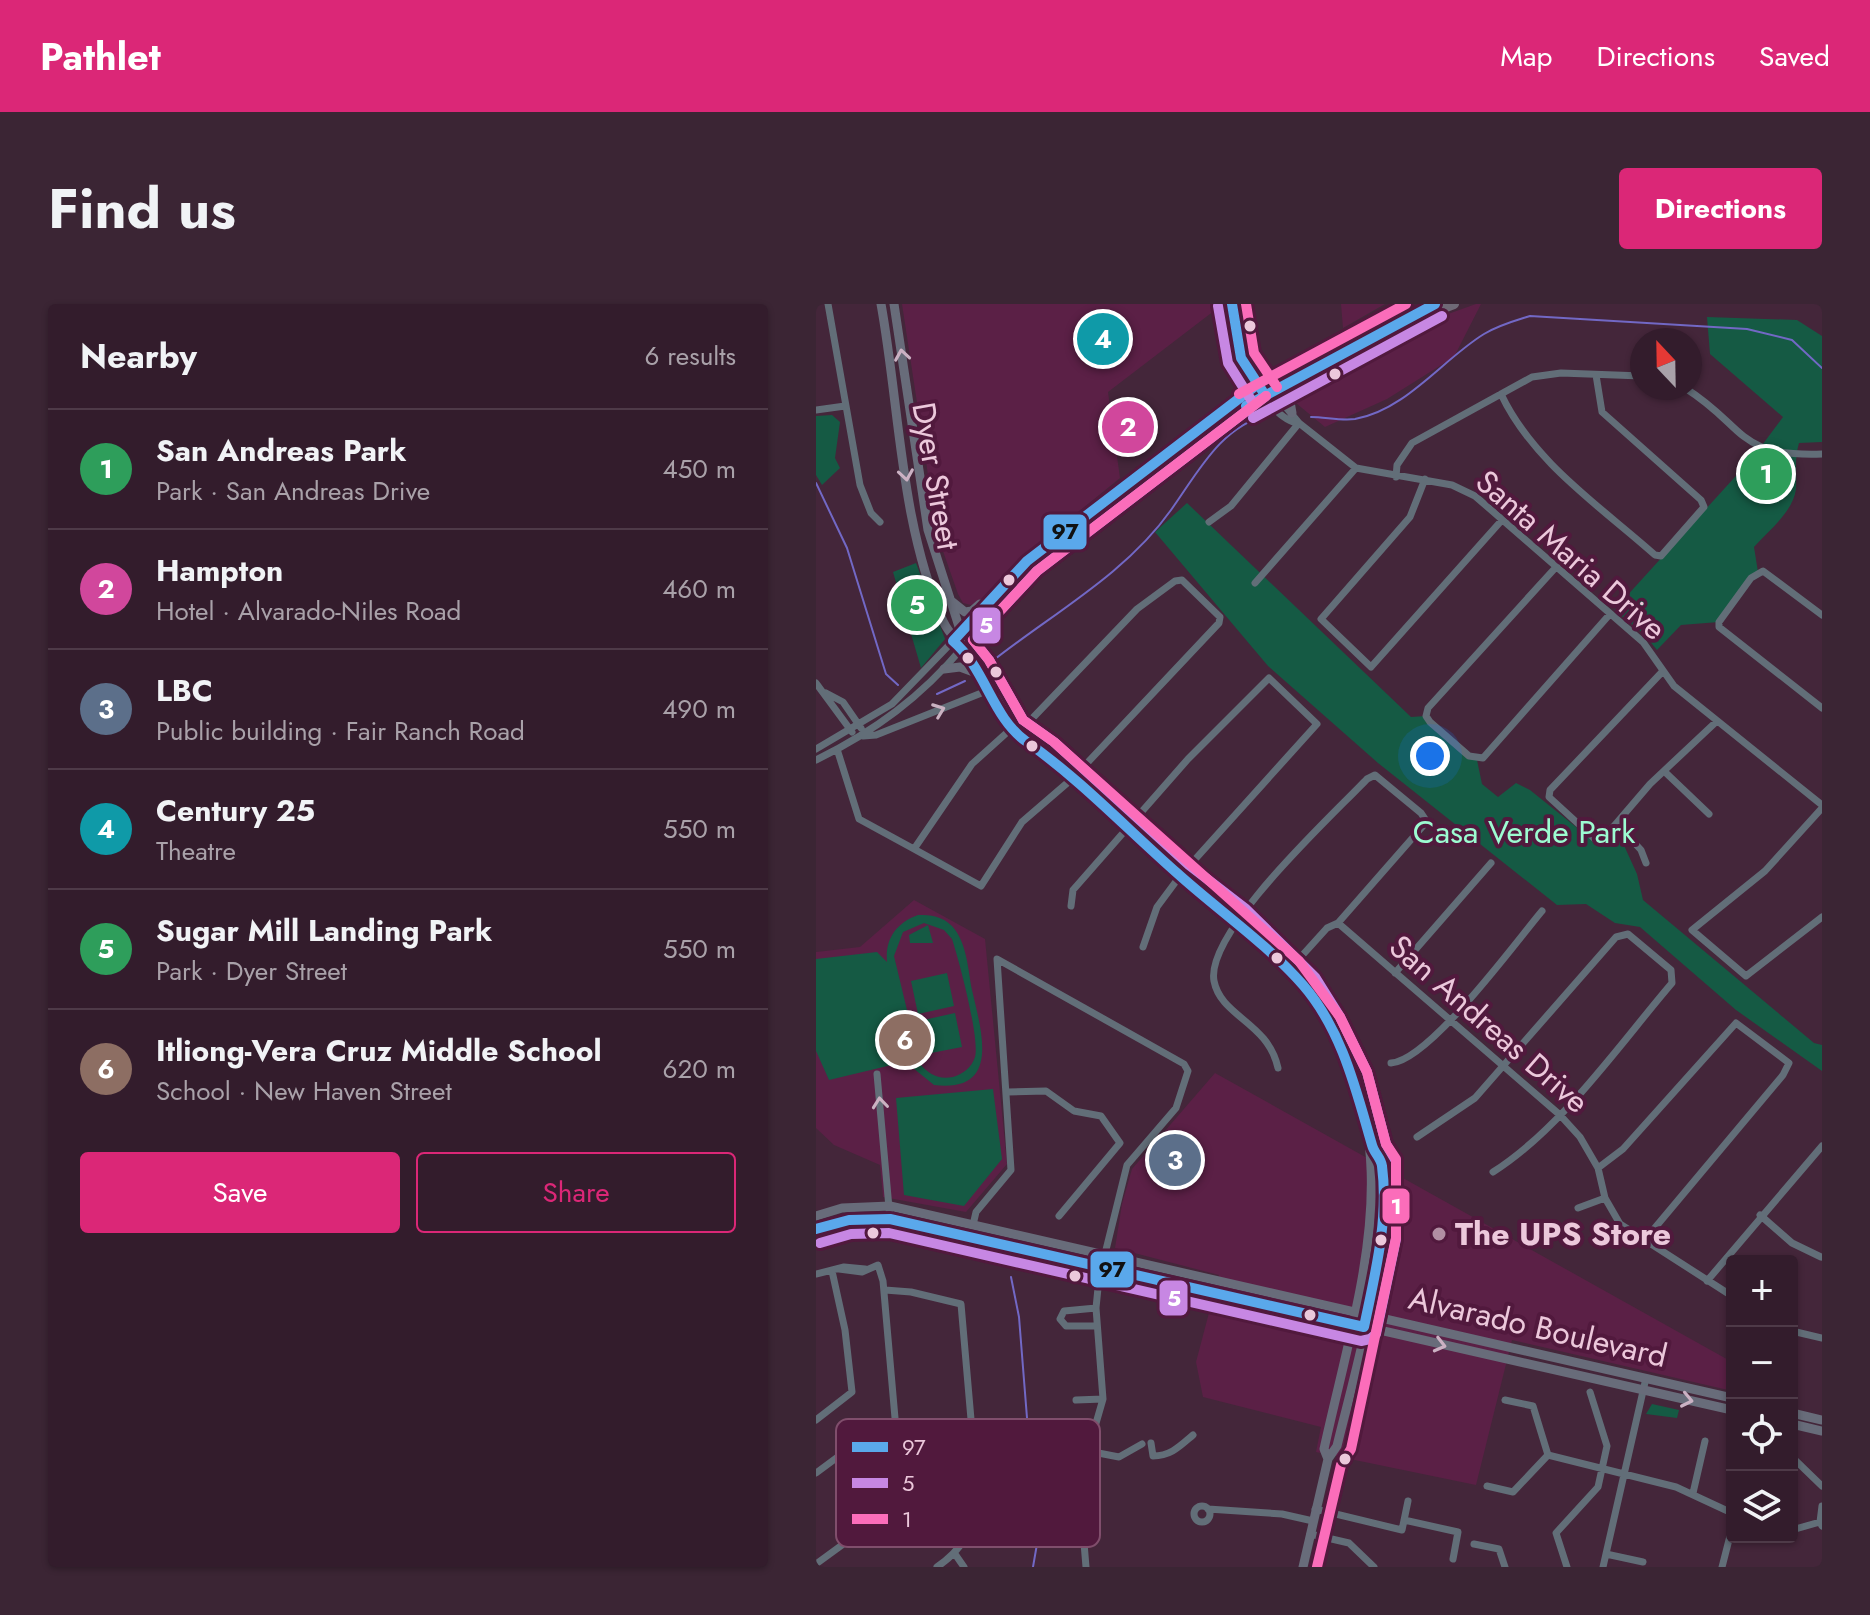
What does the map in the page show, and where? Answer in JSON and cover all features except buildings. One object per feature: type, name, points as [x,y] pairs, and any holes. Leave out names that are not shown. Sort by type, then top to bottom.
[{"type":"highway","points":[[1390,328],[1454,304]]},
{"type":"main road","name":"Dyer Street","points":[[881,304],[917,543],[931,591],[953,641],[963,647]]},
{"type":"main road","name":"Dyer Street","points":[[894,304],[928,530],[947,596],[962,632],[963,647],[989,690],[997,710],[1027,745],[1045,752]]},
{"type":"main road","points":[[953,641],[1027,561],[1202,424],[1258,384],[1408,304]]},
{"type":"main road","points":[[963,647],[1035,570],[1219,426],[1270,392],[1435,304]]},
{"type":"main road","points":[[1292,413],[1288,398],[1298,378]]},
{"type":"main road","points":[[947,596],[961,610],[972,611],[996,587],[1007,581]]},
{"type":"main road","points":[[944,669],[960,667],[979,674]]},
{"type":"main road","name":"Dyer Street","points":[[989,690],[1025,726],[1045,752],[1180,876],[1236,919],[1305,987],[1340,1045],[1365,1110],[1373,1150],[1382,1162],[1382,1240],[1337,1446],[1328,1459],[1303,1567]]},
{"type":"main road","name":"Dyer Street","points":[[1328,1459],[1324,1449],[1370,1245],[1369,1159],[1373,1150]]},
{"type":"main road","name":"Alvarado Boulevard","points":[[816,1216],[842,1208],[890,1206],[1726,1397]]},
{"type":"main road","name":"Alvarado Boulevard","points":[[816,1229],[849,1220],[890,1219],[1726,1409]]},
{"type":"main road","points":[[1334,1404],[1339,1413],[1333,1438],[1337,1446]]},
{"type":"main road","points":[[1798,1414],[1822,1420]]},
{"type":"main road","points":[[1798,1425],[1822,1431]]},
{"type":"street","points":[[828,304],[860,485],[871,513],[880,522]]},
{"type":"street","name":"Santa Maria Drive","points":[[1232,304],[1241,358],[1258,384],[1270,392],[1299,423],[1356,468],[1452,485],[1475,496],[1643,642],[1674,686],[1822,806]]},
{"type":"street","name":"Santa Maria Drive","points":[[1247,304],[1254,351],[1269,378],[1270,392],[1291,422],[1299,423]]},
{"type":"street","points":[[1396,477],[1397,465],[1412,443],[1532,377],[1561,373],[1630,376]]},
{"type":"street","points":[[1501,394],[1516,425],[1534,448],[1655,555],[1667,552],[1704,507],[1701,500],[1602,412],[1596,375]]},
{"type":"street","points":[[1699,400],[1739,435],[1762,449],[1790,455],[1822,454]]},
{"type":"street","points":[[816,410],[845,406]]},
{"type":"street","points":[[1209,522],[1231,506],[1299,423]]},
{"type":"street","points":[[1255,583],[1356,468]]},
{"type":"street","points":[[1425,479],[1410,517],[1321,619],[1371,667],[1502,520]]},
{"type":"street","points":[[1557,566],[1428,708],[1426,716],[1430,722],[1477,760],[1483,758],[1610,614]]},
{"type":"street","points":[[1822,615],[1763,571],[1751,578],[1719,622],[1719,627],[1822,708]]},
{"type":"street","points":[[837,749],[859,819],[981,886],[1022,822],[1073,778],[1173,675],[1219,623],[1220,617],[1182,580],[1175,581],[1137,609],[1025,726]]},
{"type":"street","points":[[816,749],[892,704],[953,641]]},
{"type":"street","points":[[816,760],[897,713],[963,647]]},
{"type":"street","points":[[1663,671],[1550,790],[1549,797],[1597,841],[1602,840],[1717,721]]},
{"type":"street","points":[[1071,906],[1073,890],[1188,759],[1269,678],[1317,724],[1180,876],[1157,907],[1143,947]]},
{"type":"street","points":[[816,683],[851,731],[861,736],[876,735],[989,690]]},
{"type":"street","points":[[824,692],[843,702],[861,725],[861,736]]},
{"type":"street","points":[[816,697],[824,692]]},
{"type":"street","points":[[914,849],[941,805],[972,764],[1012,728]]},
{"type":"street","points":[[1665,772],[1709,814]]},
{"type":"street","points":[[1278,1068],[1260,1030],[1222,1001],[1214,981],[1216,957],[1236,919],[1367,779],[1375,775],[1425,819],[1423,826],[1338,923],[1327,928],[1289,970]]},
{"type":"street","points":[[1822,806],[1765,871],[1692,930],[1746,976],[1822,917]]},
{"type":"street","points":[[1617,824],[1641,850],[1646,863]]},
{"type":"street","points":[[1395,973],[1491,863]]},
{"type":"street","points":[[1391,1063],[1416,1054],[1451,1020],[1542,911]]},
{"type":"street","name":"San Andreas Drive","points":[[1338,923],[1560,1115],[1580,1137],[1598,1168],[1605,1198],[1620,1224],[1643,1242],[1726,1292]]},
{"type":"street","points":[[1417,1137],[1475,1098],[1622,933],[1628,934],[1671,970],[1672,983],[1560,1115],[1534,1142],[1493,1172]]},
{"type":"street","points":[[973,1225],[976,1212],[1011,1170],[997,959],[1184,1064],[1188,1071],[1176,1108],[1127,1165],[1101,1268],[1096,1308],[1103,1399],[1097,1419]]},
{"type":"street","points":[[1598,1168],[1623,1149],[1736,1023],[1789,1063],[1783,1075],[1643,1242]]},
{"type":"street","points":[[877,1074],[890,1219]]},
{"type":"street","points":[[1008,1092],[1046,1091],[1074,1111],[1101,1116],[1120,1143],[1137,1154]]},
{"type":"street","points":[[1059,1216],[1120,1143]]},
{"type":"street","points":[[1707,1281],[1760,1215],[1822,1146]]},
{"type":"street","points":[[1814,1155],[1822,1162]]},
{"type":"street","points":[[1578,1208],[1605,1198]]},
{"type":"street","points":[[1760,1215],[1792,1243],[1821,1257]]},
{"type":"street","points":[[816,1274],[878,1265],[885,1290],[895,1419]]},
{"type":"street","points":[[816,1420],[852,1392],[835,1270]]},
{"type":"street","points":[[885,1290],[911,1292],[961,1304],[971,1419]]},
{"type":"street","points":[[1096,1308],[1064,1311],[1060,1319],[1066,1326],[1097,1326]]},
{"type":"street","points":[[1798,1332],[1822,1338]]},
{"type":"street","points":[[1603,1567],[1646,1378]]},
{"type":"street","points":[[1567,1567],[1556,1533],[1598,1487],[1607,1446],[1590,1392]]},
{"type":"street","points":[[1076,1400],[1103,1399]]},
{"type":"street","points":[[1505,1400],[1533,1406],[1548,1455]]},
{"type":"street","points":[[1100,1453],[1119,1457],[1147,1443],[1153,1456],[1159,1456],[1172,1452],[1193,1435]]},
{"type":"street","points":[[1693,1493],[1705,1441]]},
{"type":"street","points":[[1548,1455],[1693,1493],[1726,1510]]},
{"type":"street","points":[[1487,1486],[1513,1492],[1548,1455]]},
{"type":"street","points":[[816,1473],[836,1458]]},
{"type":"street","points":[[1798,1463],[1822,1486]]},
{"type":"street","points":[[1315,1509],[1402,1530],[1408,1501]]},
{"type":"street","points":[[1798,1529],[1821,1524],[1822,1506]]},
{"type":"street","points":[[1208,1509],[1282,1514],[1313,1521]]},
{"type":"street","points":[[1404,1520],[1458,1532],[1453,1559]]},
{"type":"street","points":[[1310,1534],[1349,1543],[1374,1567]]},
{"type":"street","points":[[1722,1567],[1728,1543]]},
{"type":"street","points":[[1474,1544],[1499,1549],[1505,1567]]},
{"type":"street","points":[[816,1564],[839,1547]]},
{"type":"street","points":[[937,1567],[960,1547]]},
{"type":"street","points":[[1084,1547],[1086,1567]]},
{"type":"street","points":[[955,1554],[964,1567]]},
{"type":"street","points":[[1606,1554],[1643,1562]]},
{"type":"shaded area","points":[[902,304],[1223,304],[1108,392],[1120,478],[1013,565],[978,603],[971,605],[963,603],[958,594],[937,534]]},
{"type":"shaded area","points":[[1341,304],[1385,304],[1343,328]]},
{"type":"shaded area","points":[[1481,304],[1454,357],[1387,399],[1325,427],[1279,389],[1375,340]]},
{"type":"shaded area","points":[[914,900],[985,939],[1007,1164],[966,1212],[883,1197],[880,1165],[834,1145],[816,1128],[816,952],[860,947]]},
{"type":"shaded area","points":[[1215,1073],[1726,1359],[1726,1390],[1512,1340],[1476,1485],[1316,1452],[1321,1427],[1203,1397],[1196,1362],[1219,1275],[1115,1248],[1122,1204],[1132,1169]]},
{"type":"green space","points":[[1707,317],[1797,320],[1822,336],[1822,442],[1799,443],[1794,497],[1780,520],[1754,547],[1758,572],[1719,622],[1681,625],[1657,650],[1643,633],[1614,610],[1754,456],[1783,417],[1710,354]]},
{"type":"green space","points":[[832,415],[840,422],[835,458],[840,468],[822,485],[816,475],[816,416]]},
{"type":"green space","name":"Casa Verde Park","points":[[1187,503],[1411,717],[1426,716],[1477,760],[1482,784],[1498,797],[1516,783],[1530,790],[1601,847],[1622,841],[1637,874],[1643,900],[1814,1043],[1822,1045],[1822,1071],[1736,1010],[1640,927],[1615,923],[1586,904],[1557,905],[1378,763],[1268,666],[1155,532]]},
{"type":"green space","points":[[916,563],[945,639],[921,668],[893,572]]},
{"type":"green space","points":[[918,915],[940,918],[952,926],[961,940],[982,1040],[978,1069],[970,1079],[956,1085],[934,1085],[913,1068],[903,1035],[900,1063],[829,1080],[816,1051],[816,959],[877,952],[887,962],[890,939],[898,927]],"holes":[[[924,923],[944,930],[952,939],[959,964],[976,1048],[969,1067],[948,1078],[934,1075],[920,1064],[894,956],[903,932]]]},
{"type":"green space","points":[[928,925],[933,943],[910,943],[909,935]]},
{"type":"green space","points":[[947,973],[954,1006],[918,1014],[911,981]]},
{"type":"green space","points":[[955,1013],[962,1047],[926,1054],[919,1021]]},
{"type":"green space","points":[[993,1089],[1002,1159],[964,1206],[904,1195],[896,1098]]},
{"type":"green space","points":[[1652,1404],[1679,1410],[1677,1418],[1646,1414]]},
{"type":"waterway","points":[[1311,417],[1355,419],[1374,414],[1407,395],[1484,334],[1530,316],[1747,329],[1792,340],[1822,368]]},
{"type":"waterway","points":[[990,663],[1132,555],[1224,440],[1252,420],[1269,415]]},
{"type":"waterway","points":[[816,483],[847,548],[886,674],[898,685]]},
{"type":"waterway","points":[[937,694],[965,681]]},
{"type":"waterway","points":[[1011,1277],[1019,1317],[1027,1419]]},
{"type":"waterway","points":[[1033,1567],[1036,1547]]},
{"type":"transit line","name":"97","points":[[1232,304],[1241,358],[1265,395]]},
{"type":"transit line","name":"1","points":[[1246,304],[1254,353],[1277,387]]},
{"type":"transit line","name":"1","points":[[1239,394],[1406,304]]},
{"type":"transit line","name":"97","points":[[1246,406],[1435,304]]},
{"type":"transit line","name":"5","points":[[1218,306],[1228,363],[1253,403]]},
{"type":"transit line","name":"5","points":[[1253,418],[1442,316]]},
{"type":"transit line","name":"97","points":[[816,1229],[849,1220],[890,1219],[1364,1327],[1382,1227],[1382,1166],[1373,1148],[1346,1061],[1328,1021],[1303,985],[1273,955],[1066,772],[1015,732],[974,665],[953,641],[1027,561],[1258,384]]},
{"type":"transit line","name":"5","points":[[820,1243],[851,1234],[889,1233],[1361,1341],[1376,1334],[1396,1239],[1396,1161],[1386,1144],[1367,1072],[1340,1017],[1315,977],[1246,909],[1189,865],[1054,742],[1023,720],[989,660],[973,640],[1037,571],[1266,396]]},
{"type":"transit line","name":"1","points":[[1266,396],[1037,571],[973,640],[989,660],[1023,720],[1054,742],[1299,961],[1340,1017],[1367,1072],[1386,1144],[1396,1159],[1396,1238],[1351,1449],[1341,1465],[1317,1567]]},
{"type":"place","name":"Century 25","points":[[1103,339]]},
{"type":"place","name":"Hampton","points":[[1128,427]]},
{"type":"place","name":"San Andreas Park","points":[[1766,474]]},
{"type":"place","name":"Sugar Mill Landing Park","points":[[917,605]]},
{"type":"place","name":"Itliong-Vera Cruz Middle School","points":[[905,1040]]},
{"type":"place","name":"LBC","points":[[1175,1160]]},
{"type":"place","name":"The UPS Store","points":[[1439,1234]]}]
